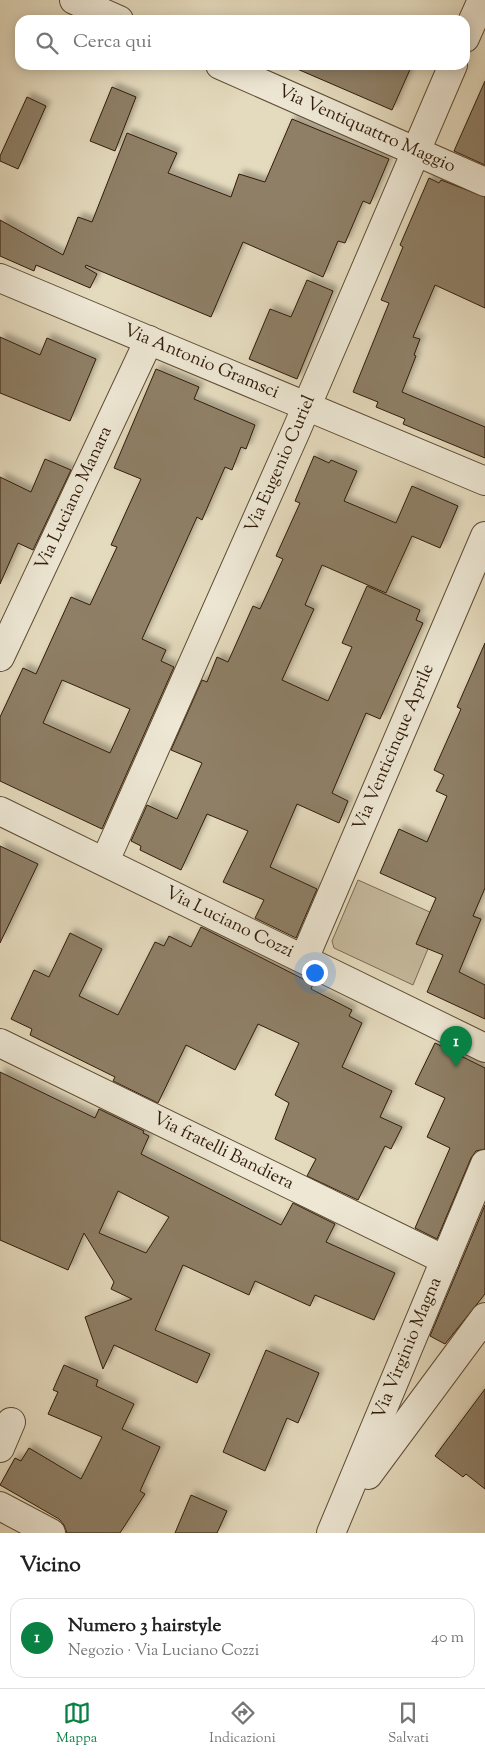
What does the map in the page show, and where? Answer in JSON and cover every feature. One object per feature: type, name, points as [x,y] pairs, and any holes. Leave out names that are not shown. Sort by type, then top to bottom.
[{"type":"street","points":[[74,0],[108,15]]},
{"type":"street","points":[[470,27],[482,0]]},
{"type":"street","name":"Via Ventiquattro Maggio","points":[[231,70],[485,182]]},
{"type":"street","name":"Via Eugenio Curiel","points":[[105,862],[306,407],[452,70]]},
{"type":"street","name":"Via Antonio Gramsci","points":[[0,278],[485,481]]},
{"type":"street","name":"Via Luciano Manara","points":[[0,657],[149,340]]},
{"type":"street","name":"Via Venticinque Aprile","points":[[304,959],[485,536]]},
{"type":"street","name":"Via Luciano Cozzi","points":[[0,811],[485,1048]]},
{"type":"street","name":"Via fratelli Bandiera","points":[[0,1043],[445,1260]]},
{"type":"street","name":"Via Virginio Magna","points":[[331,1533],[485,1164]]},
{"type":"street","points":[[343,1508],[485,1317]]},
{"type":"street","points":[[0,1448],[11,1422]]},
{"type":"street","points":[[0,1506],[51,1533]]},
{"type":"shaded area","points":[[358,880],[441,917],[413,985],[334,948],[332,941]]},
{"type":"building","points":[[300,70],[410,70],[392,110]]},
{"type":"building","points":[[485,81],[485,165],[454,151]]},
{"type":"building","points":[[112,87],[136,97],[115,151],[90,141]]},
{"type":"building","points":[[27,97],[46,106],[18,169],[0,161],[0,156]]},
{"type":"building","points":[[292,119],[389,159],[370,204],[363,201],[345,243],[338,241],[323,277],[243,242],[211,317],[86,265],[85,267],[97,274],[90,288],[36,265],[34,271],[0,256],[0,220],[63,255],[78,217],[92,222],[127,133],[177,153],[168,173],[231,197],[239,174],[265,182]]},
{"type":"building","points":[[429,178],[439,183],[441,180],[485,197],[485,308],[435,285],[413,337],[420,339],[414,355],[416,356],[402,392],[485,427],[485,458],[403,424],[405,419],[376,407],[378,402],[353,392],[389,303],[381,300],[403,247],[400,245]]},
{"type":"building","points":[[307,280],[333,291],[297,379],[249,359],[270,309],[291,317]]},
{"type":"building","points":[[0,337],[40,355],[47,338],[96,359],[70,421],[0,393]]},
{"type":"building","points":[[156,369],[199,387],[194,399],[255,425],[246,449],[241,447],[232,470],[225,467],[202,520],[197,517],[142,639],[166,650],[161,661],[174,667],[102,829],[0,781],[0,717],[23,668],[36,674],[71,597],[90,605],[117,547],[111,545],[141,479],[114,468]],"holes":[[[62,680],[130,709],[110,753],[43,723]]]},
{"type":"building","points":[[314,456],[329,463],[331,460],[357,471],[344,501],[396,523],[412,486],[458,506],[440,548],[412,536],[386,593],[322,565],[305,605],[314,609],[282,680],[328,701],[352,647],[342,643],[367,586],[420,610],[416,620],[423,623],[380,719],[366,713],[332,793],[348,801],[339,823],[297,804],[270,867],[317,889],[296,938],[255,918],[264,900],[223,882],[248,831],[207,814],[181,870],[140,850],[141,846],[131,841],[147,805],[177,819],[202,763],[171,750],[202,680],[207,682],[217,657],[228,662],[253,606],[260,609],[283,559],[276,556],[300,503],[295,501]]},
{"type":"building","points":[[45,459],[71,470],[33,550],[18,543],[0,584],[0,477],[31,492]]},
{"type":"building","points":[[485,643],[485,888],[473,916],[481,919],[459,972],[485,985],[485,1019],[427,992],[443,955],[416,944],[436,898],[380,873],[399,829],[427,842],[447,796],[436,791],[444,775],[434,770],[461,709],[457,707]]},
{"type":"building","points":[[0,846],[38,864],[0,943]]},
{"type":"building","points":[[201,927],[313,984],[311,989],[352,1010],[349,1016],[362,1023],[342,1067],[392,1091],[380,1117],[402,1127],[391,1149],[385,1146],[358,1200],[307,1176],[316,1159],[275,1139],[289,1103],[275,1095],[299,1043],[258,1024],[235,1070],[186,1045],[158,1103],[113,1081],[115,1077],[30,1035],[32,1029],[11,1019],[34,970],[49,977],[70,933],[102,949],[79,996],[118,1015],[155,942],[164,946],[169,936],[191,947]]},
{"type":"building","points":[[435,1043],[485,1068],[485,1149],[476,1151],[471,1158],[437,1239],[415,1228],[450,1148],[427,1137],[445,1098],[415,1084]]},
{"type":"building","points":[[0,1072],[95,1118],[99,1109],[144,1131],[143,1133],[149,1136],[141,1154],[281,1225],[293,1203],[335,1224],[326,1242],[395,1273],[374,1320],[315,1295],[310,1306],[255,1281],[249,1295],[183,1265],[155,1330],[210,1354],[197,1383],[114,1345],[103,1369],[85,1317],[132,1299],[111,1289],[114,1282],[84,1233],[68,1270],[0,1240]],"holes":[[[118,1191],[169,1217],[146,1253],[99,1233]]]},
{"type":"building","points":[[485,1205],[485,1294],[445,1344],[430,1336]]},
{"type":"building","points":[[266,1350],[319,1373],[298,1423],[287,1418],[265,1471],[223,1452]]},
{"type":"building","points":[[64,1365],[98,1380],[96,1386],[134,1404],[122,1429],[160,1447],[140,1491],[145,1494],[120,1533],[67,1533],[59,1519],[0,1485],[15,1458],[21,1461],[29,1448],[81,1479],[102,1437],[48,1414],[58,1392],[53,1390]]},
{"type":"building","points":[[485,1389],[485,1489],[466,1474],[463,1477],[435,1456]]},
{"type":"building","points":[[191,1495],[227,1511],[217,1533],[175,1533]]},
{"type":"place","name":"Numero 3 hairstyle","points":[[456,1067]]}]
